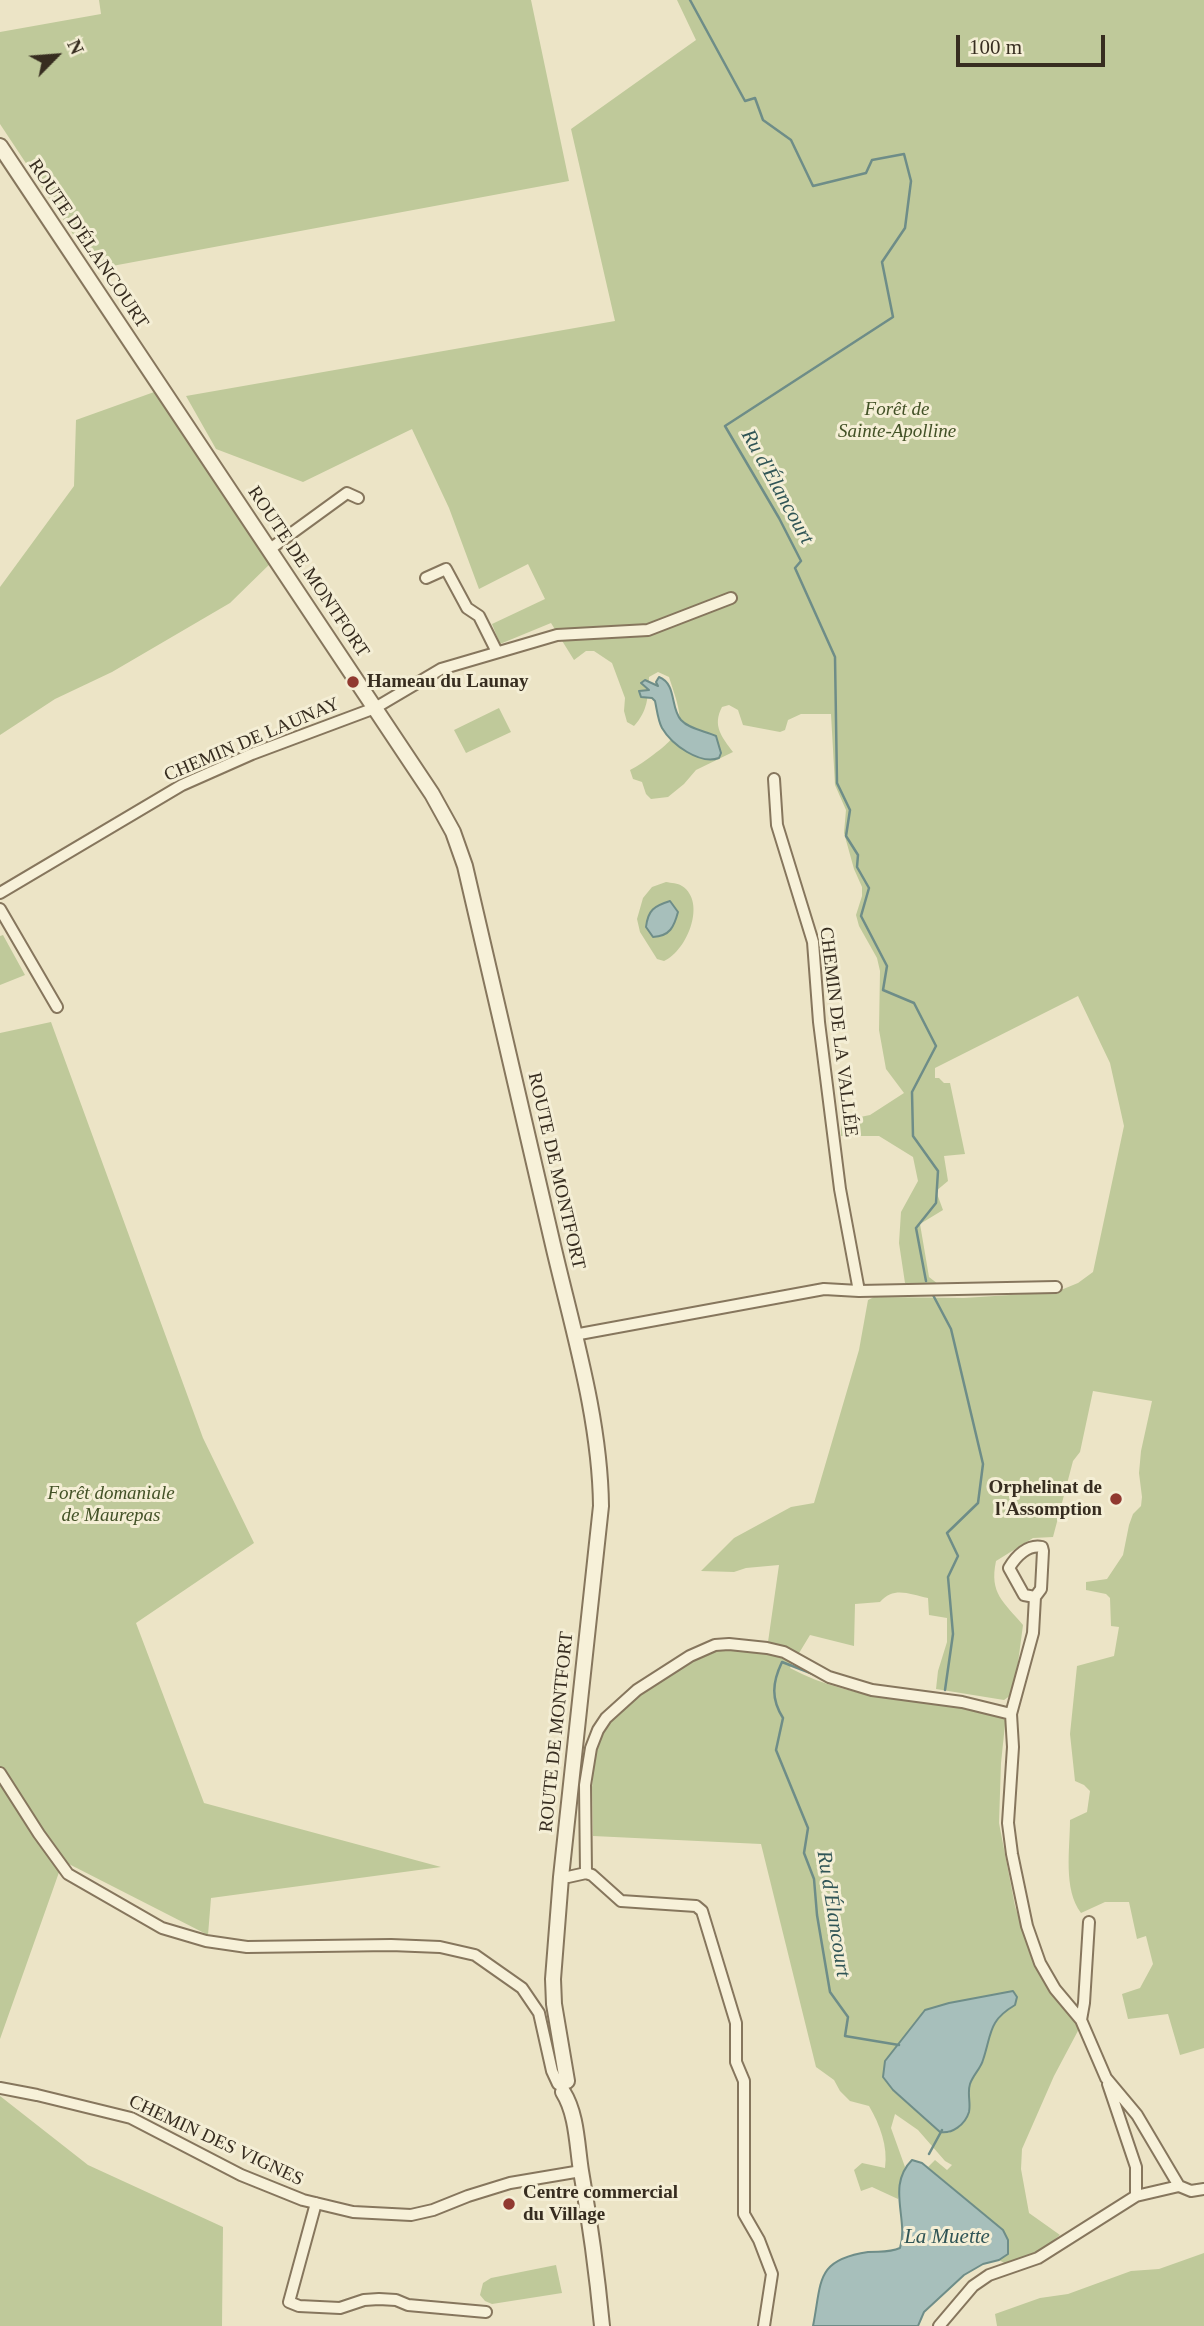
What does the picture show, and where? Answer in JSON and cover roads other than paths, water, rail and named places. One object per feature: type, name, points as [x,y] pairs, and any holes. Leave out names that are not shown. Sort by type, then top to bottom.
[{"type":"street","name":"ROUTE D'ÉLANCOURT","points":[[0,146],[145,362]]},
{"type":"street","name":"ROUTE DE MONTFORT","points":[[145,362],[432,794],[453,832],[465,866],[596,1431],[600,1470],[601,1506],[561,1877],[553,1979],[563,2086],[570,2102],[597,2276],[602,2326]]},
{"type":"street","points":[[270,549],[347,493],[358,498]]},
{"type":"street","points":[[426,578],[446,569],[467,608],[479,616],[497,652]]},
{"type":"street","name":"CHEMIN DE LAUNAY","points":[[0,893],[182,785],[252,754],[375,708],[441,669],[557,635],[648,630],[731,598]]},
{"type":"street","name":"CHEMIN DE LA VALLÉE","points":[[774,779],[777,825],[813,942],[819,1022],[840,1189],[859,1291]]},
{"type":"street","points":[[0,909],[57,1007]]},
{"type":"street","points":[[574,1335],[824,1289],[859,1291],[1056,1287]]},
{"type":"street","points":[[1035,1597],[1024,1595],[1009,1568],[1014,1559],[1037,1546],[1042,1547],[1043,1556],[1041,1589],[1035,1597],[1033,1633],[1011,1714],[1013,1747],[1008,1823],[1012,1854],[1027,1926],[1040,1963],[1055,1989],[1081,2020],[1106,2078],[1136,2167],[1136,2196]]},
{"type":"street","points":[[586,1873],[585,1784],[591,1748],[602,1724],[637,1690],[680,1662],[715,1644],[767,1648],[801,1660],[829,1676],[872,1690],[962,1702],[1011,1714]]},
{"type":"street","points":[[0,1773],[68,1874],[162,1928],[206,1941],[247,1947],[391,1945],[439,1947],[475,1955],[522,1989],[539,2012],[552,2071],[563,2086]]},
{"type":"street","points":[[561,1877],[586,1873],[592,1875],[621,1901],[696,1906],[702,1910],[736,2023],[736,2062],[744,2081],[744,2214],[759,2240],[772,2274],[764,2326]]},
{"type":"street","points":[[1081,2020],[1089,1922]]},
{"type":"street","points":[[1106,2078],[1137,2115],[1179,2186]]},
{"type":"street","name":"CHEMIN DES VIGNES","points":[[0,2088],[131,2118],[241,2175],[303,2200],[352,2212],[411,2215],[510,2183],[581,2171]]},
{"type":"street","points":[[939,2326],[973,2286],[989,2275],[1038,2259],[1136,2196],[1179,2186],[1191,2191],[1204,2189]]},
{"type":"street","points":[[316,2203],[289,2302],[299,2306],[340,2308],[364,2300],[379,2299],[396,2300],[408,2305],[486,2312]]},
{"type":"water","points":[[659,677],[668,685],[681,720],[693,728],[716,736],[721,753],[719,758],[703,759],[687,752],[662,728],[655,701],[641,697],[639,691],[649,690],[641,683],[645,680],[658,686],[656,682]]},
{"type":"water","points":[[670,901],[678,912],[675,922],[667,933],[653,937],[646,927],[648,916],[656,907]]},
{"type":"water","points":[[1013,1991],[1017,1997],[1015,2005],[995,2022],[982,2063],[970,2084],[967,2117],[953,2130],[940,2132],[893,2090],[883,2077],[885,2061],[925,2010]]},
{"type":"water","name":"La Muette","points":[[912,2160],[922,2163],[1003,2230],[1008,2240],[1008,2254],[964,2275],[924,2312],[918,2326],[813,2326],[820,2285],[830,2267],[851,2256],[900,2248],[900,2181]]},
{"type":"waterway","name":"Ru d'Élancourt","points":[[690,0],[745,101],[755,98],[763,120],[791,140],[813,186],[866,173],[872,160],[904,154],[911,181],[905,228],[882,262],[893,317],[725,426],[801,561],[795,568],[835,657],[837,783],[850,810],[846,836],[858,855],[857,867],[869,888],[861,916],[887,966],[883,990],[914,1003],[936,1046],[912,1092],[913,1136],[938,1171],[936,1203],[916,1228],[926,1281]]},
{"type":"waterway","name":"Ru d'Élancourt","points":[[933,1295],[951,1329],[983,1464],[978,1503],[947,1533],[958,1556],[948,1577],[953,1634],[945,1690]]},
{"type":"waterway","name":"Ru d'Élancourt","points":[[813,1674],[782,1662],[774,1691],[776,1704],[783,1718],[776,1750],[808,1828],[804,1853],[814,1879],[830,1992],[848,2017],[845,2036],[899,2045]]},
{"type":"waterway","name":"Ru d'Élancourt","points":[[929,2154],[942,2130]]},
{"type":"place","name":"Hameau du Launay","points":[[353,682]]},
{"type":"place","name":"Orphelinat de l'Assomption","points":[[1116,1499]]},
{"type":"place","name":"Centre commercial du Village","points":[[509,2204]]},
{"type":"park label","name":"Forêt de Sainte-Apolline","points":[[897,421]]},
{"type":"park label","name":"Forêt domaniale de Maurepas","points":[[111,1505]]}]
